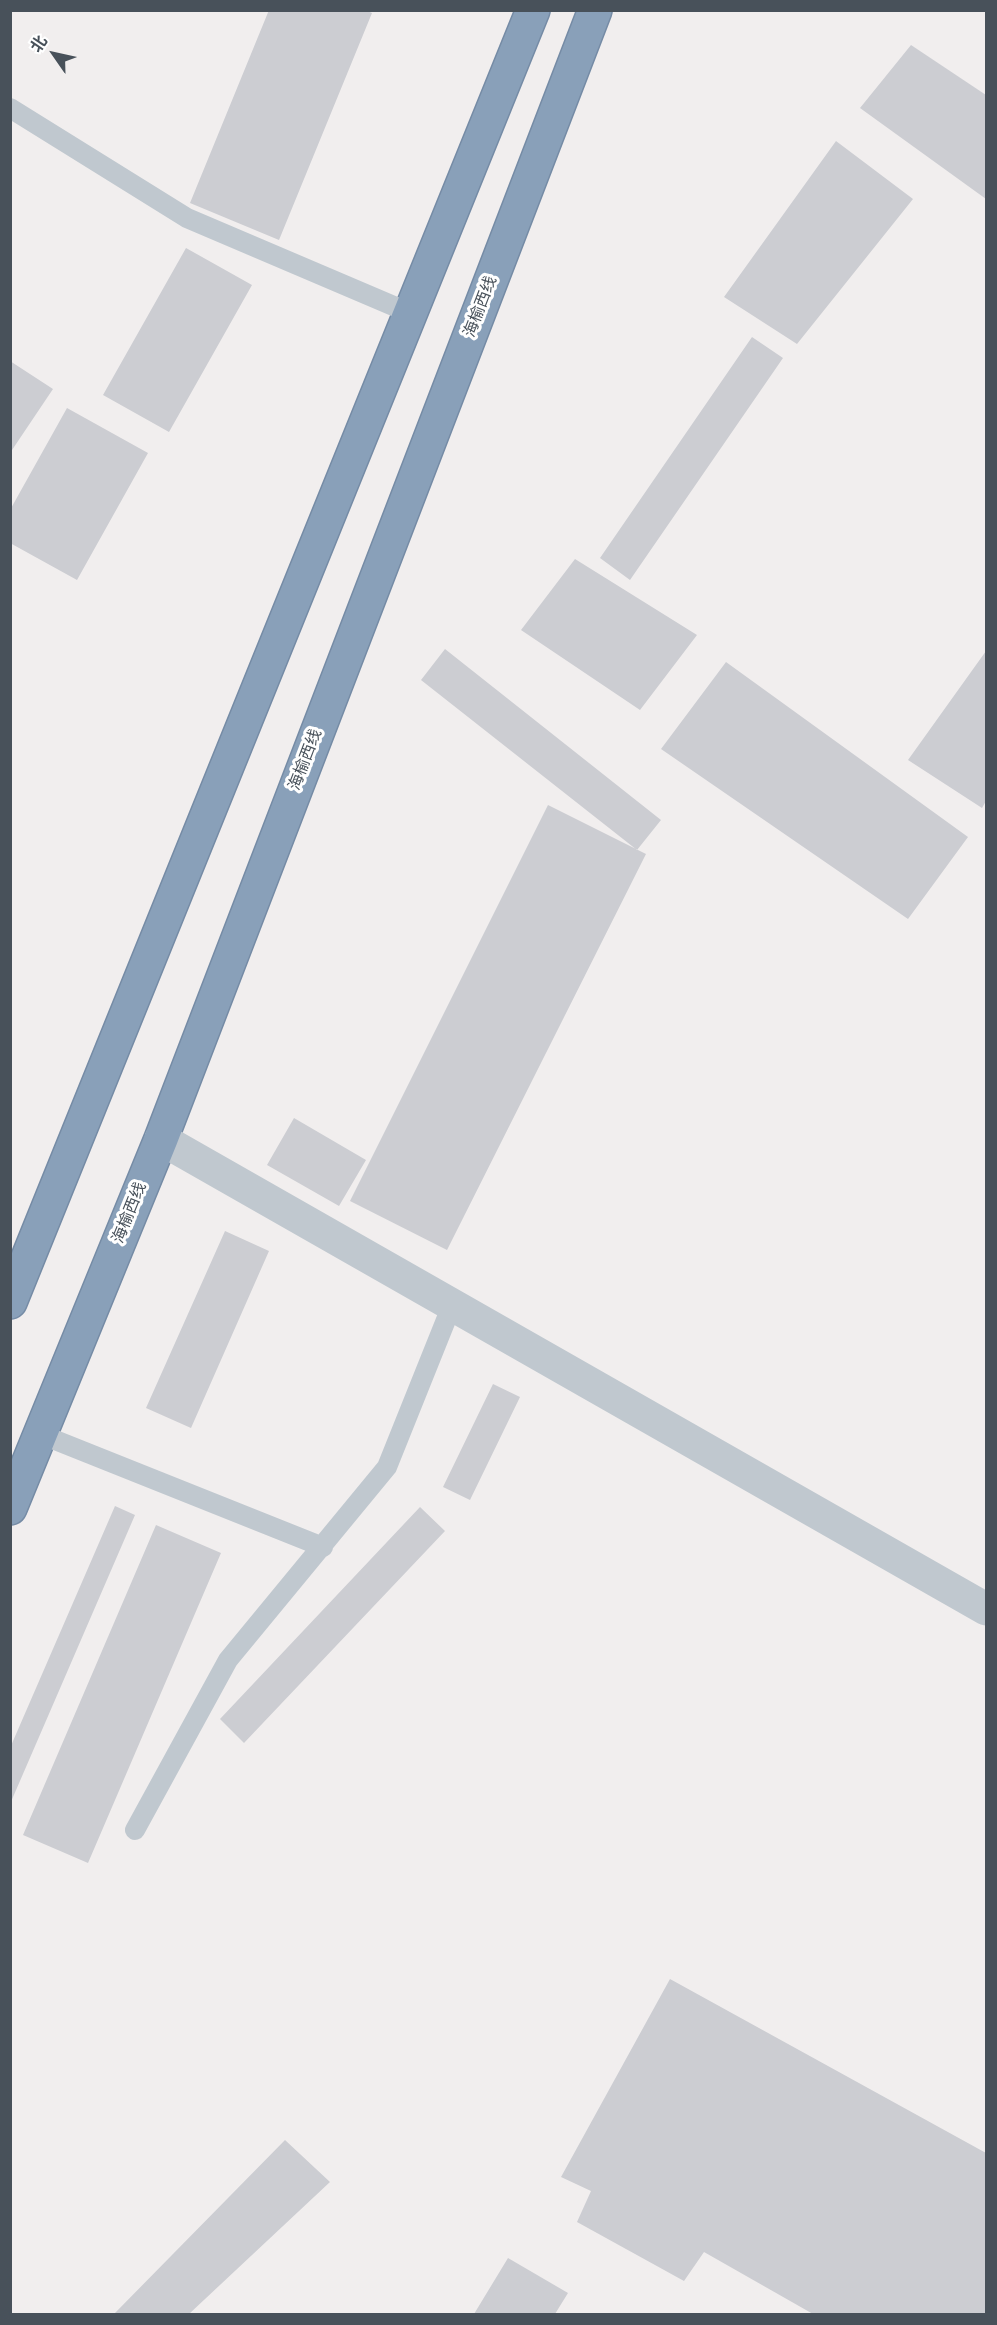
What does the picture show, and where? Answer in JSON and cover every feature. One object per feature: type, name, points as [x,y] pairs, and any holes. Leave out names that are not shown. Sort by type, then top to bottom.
[{"type":"highway","points":[[10,1302],[532,10]]},
{"type":"highway","name":"海榆西线","points":[[10,1508],[161,1139],[595,10]]},
{"type":"street","points":[[161,1139],[987,1610]]},
{"type":"lane","points":[[10,108],[188,218],[410,313]]},
{"type":"lane","points":[[135,1830],[228,1660],[387,1467],[452,1305]]},
{"type":"lane","points":[[40,1434],[322,1547]]},
{"type":"building","points":[[269,10],[365,10],[372,13],[279,240],[190,203]]},
{"type":"building","points":[[911,45],[986,95],[986,199],[860,108]]},
{"type":"building","points":[[836,141],[913,199],[797,344],[724,297]]},
{"type":"building","points":[[186,248],[252,285],[169,432],[103,395]]},
{"type":"building","points":[[752,337],[783,358],[630,580],[600,558]]},
{"type":"building","points":[[10,361],[53,389],[10,453]]},
{"type":"building","points":[[67,408],[148,453],[77,580],[10,543],[10,510]]},
{"type":"building","points":[[575,559],[697,635],[640,710],[521,630]]},
{"type":"building","points":[[445,649],[661,820],[637,850],[421,680]]},
{"type":"building","points":[[986,651],[986,801],[982,808],[908,760]]},
{"type":"building","points":[[726,662],[968,837],[908,919],[661,749]]},
{"type":"building","points":[[548,805],[646,854],[447,1250],[350,1201]]},
{"type":"building","points":[[294,1118],[366,1160],[339,1206],[267,1165]]},
{"type":"building","points":[[225,1231],[269,1251],[191,1428],[146,1408]]},
{"type":"building","points":[[493,1384],[520,1397],[470,1500],[443,1487]]},
{"type":"building","points":[[115,1506],[135,1515],[10,1804],[10,1748]]},
{"type":"building","points":[[420,1507],[445,1531],[244,1743],[220,1719]]},
{"type":"building","points":[[156,1525],[221,1553],[88,1863],[23,1835]]},
{"type":"building","points":[[670,1979],[986,2153],[986,2314],[813,2314],[704,2252],[684,2281],[577,2222],[591,2191],[561,2177]]},
{"type":"building","points":[[285,2140],[330,2182],[189,2314],[114,2314]]},
{"type":"building","points":[[508,2258],[568,2293],[555,2314],[474,2314]]}]
